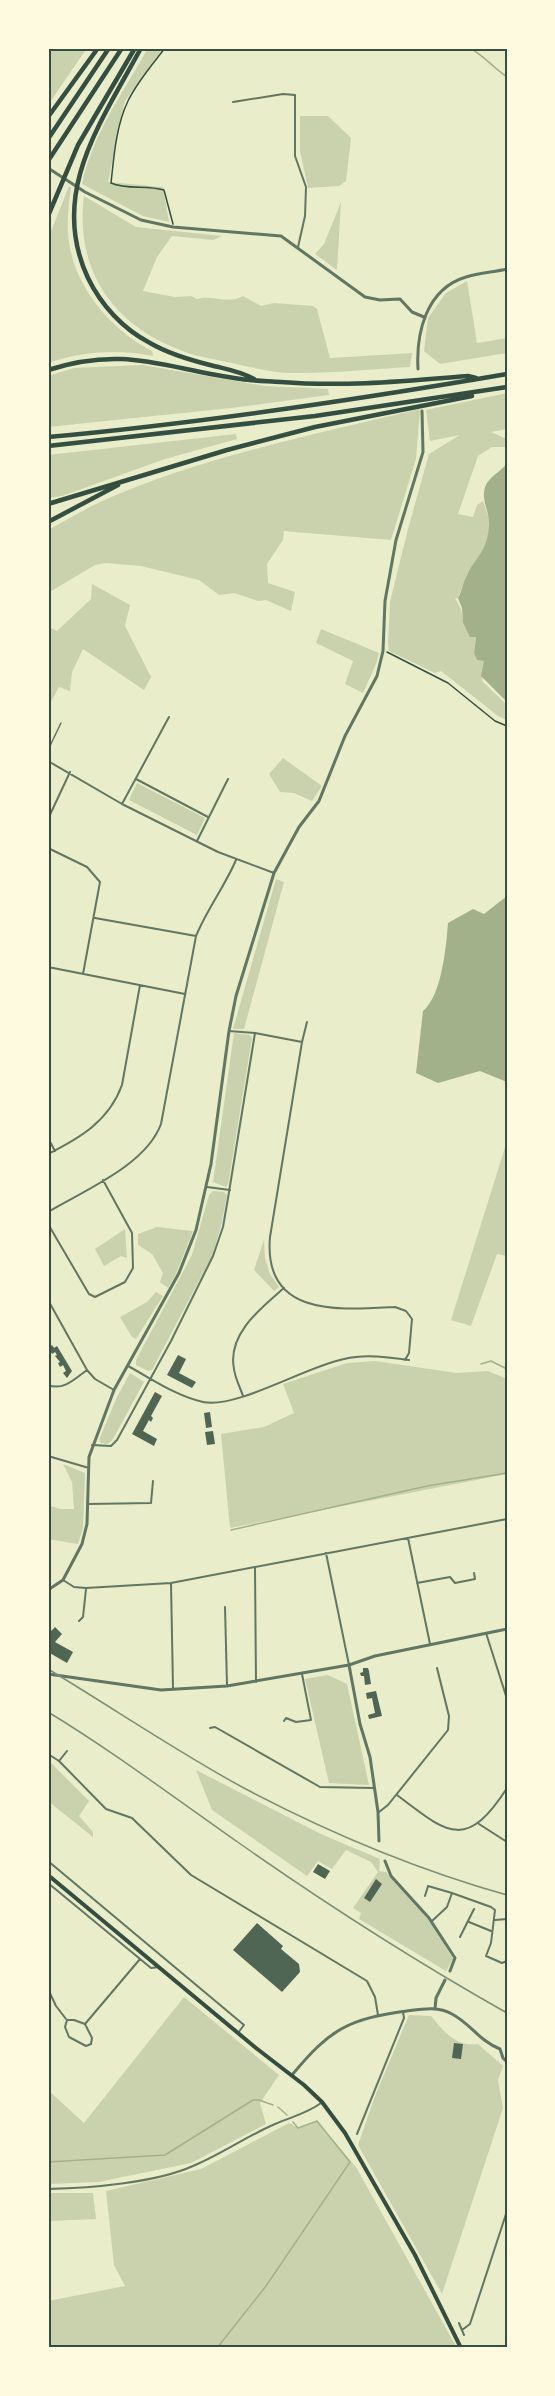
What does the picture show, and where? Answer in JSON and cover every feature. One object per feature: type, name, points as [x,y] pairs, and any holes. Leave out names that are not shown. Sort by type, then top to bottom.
[{"type":"highway","points":[[48,117],[98,48]]},
{"type":"highway","points":[[48,139],[109,48]]},
{"type":"highway","points":[[48,161],[122,48]]},
{"type":"highway","points":[[48,216],[78,145],[135,48]]},
{"type":"highway","points":[[141,48],[88,147],[81,167],[74,218],[76,242],[84,268],[105,305],[118,320],[138,336],[159,348],[183,357],[243,373],[254,379]]},
{"type":"highway","points":[[48,370],[90,360],[125,358],[161,362],[242,379],[304,384],[346,385],[468,376],[478,379]]},
{"type":"highway","points":[[48,437],[247,416],[507,374]]},
{"type":"highway","points":[[48,446],[315,416],[507,387]]},
{"type":"highway","points":[[48,522],[120,484],[227,450],[315,427],[465,398],[488,391]]},
{"type":"highway","points":[[48,504],[104,486],[120,484]]},
{"type":"main road","points":[[48,1875],[322,2102],[345,2133],[410,2246],[461,2348]]},
{"type":"street","points":[[233,102],[283,94],[295,95],[295,156],[306,187],[305,216],[298,247]]},
{"type":"street","points":[[48,168],[85,192],[141,220],[173,228],[281,236],[365,297],[380,300],[400,299],[412,312],[424,317]]},
{"type":"street","points":[[418,369],[417,357],[424,317],[432,301],[452,283],[466,277],[507,269]]},
{"type":"street","points":[[48,1590],[63,1580],[82,1544],[87,1524],[92,1445],[114,1390],[179,1273],[193,1239],[207,1186],[236,996],[274,873],[298,827],[319,801],[345,736],[377,676],[383,651],[385,601],[396,540],[423,452],[423,411]]},
{"type":"street","points":[[122,804],[169,717]]},
{"type":"street","points":[[48,761],[122,804],[236,860],[274,873]]},
{"type":"street","points":[[48,819],[70,772]]},
{"type":"street","points":[[135,779],[208,817]]},
{"type":"street","points":[[197,841],[228,779]]},
{"type":"street","points":[[48,848],[87,867],[99,882],[83,974]]},
{"type":"street","points":[[48,1212],[141,1155],[158,1132],[170,1080],[196,936],[226,883],[236,860]]},
{"type":"street","points":[[94,918],[196,936]]},
{"type":"street","points":[[48,967],[185,994]]},
{"type":"street","points":[[48,1154],[90,1131],[105,1117],[115,1101],[122,1085],[140,985]]},
{"type":"street","points":[[128,1366],[174,1391],[205,1402],[214,1402],[243,1396],[343,1359],[373,1357],[407,1360],[412,1319],[406,1311],[395,1307],[319,1307],[299,1301],[284,1288],[272,1271],[269,1256],[307,1022]]},
{"type":"street","points":[[229,1031],[255,1033],[302,1042]]},
{"type":"street","points":[[92,1445],[111,1446],[117,1440],[175,1333],[213,1256],[223,1227],[230,1190],[255,1033]]},
{"type":"street","points":[[48,1138],[55,1150]]},
{"type":"street","points":[[48,1224],[89,1294],[95,1297],[125,1282],[133,1268],[132,1233],[103,1180]]},
{"type":"street","points":[[207,1186],[230,1190]]},
{"type":"street","points":[[243,1396],[234,1368],[233,1354],[238,1338],[247,1323],[284,1288]]},
{"type":"street","points":[[48,1300],[87,1370],[114,1390]]},
{"type":"street","points":[[48,1385],[54,1387],[68,1384],[87,1370]]},
{"type":"street","points":[[48,1456],[89,1468]]},
{"type":"street","points":[[88,1503],[151,1503],[153,1481]]},
{"type":"street","points":[[63,1580],[74,1587],[86,1588],[171,1583],[507,1519]]},
{"type":"street","points":[[408,1538],[430,1644]]},
{"type":"street","points":[[326,1553],[375,1788],[379,1840]]},
{"type":"street","points":[[255,1568],[256,1682]]},
{"type":"street","points":[[417,1583],[450,1577],[454,1583],[475,1579],[474,1573]]},
{"type":"street","points":[[171,1583],[173,1690]]},
{"type":"street","points":[[80,1621],[83,1617],[86,1588]]},
{"type":"street","points":[[225,1607],[227,1686]]},
{"type":"street","points":[[48,1674],[140,1688],[173,1690],[227,1686],[349,1665],[375,1656],[507,1629]]},
{"type":"street","points":[[486,1633],[507,1699]]},
{"type":"street","points":[[378,1812],[388,1805],[450,1724],[437,1668]]},
{"type":"street","points":[[284,1721],[286,1718],[296,1722],[311,1720],[302,1674]]},
{"type":"street","points":[[210,1728],[215,1727],[320,1787],[375,1788]]},
{"type":"street","points":[[58,1761],[67,1751]]},
{"type":"street","points":[[48,1754],[58,1761],[106,1809],[132,1818],[191,1875],[367,1981],[375,1997],[378,2015]]},
{"type":"street","points":[[397,1794],[440,1826],[458,1829],[478,1823],[488,1815],[507,1788]]},
{"type":"street","points":[[478,1823],[507,1842]]},
{"type":"street","points":[[385,1861],[390,1876],[432,1922],[455,1958],[450,1971]]},
{"type":"street","points":[[48,1862],[244,2025],[238,2033]]},
{"type":"street","points":[[48,1883],[151,1968],[161,1967]]},
{"type":"street","points":[[425,1896],[428,1886],[495,1910],[486,1956],[502,1963],[507,1961]]},
{"type":"street","points":[[432,1922],[447,1907],[452,1893]]},
{"type":"street","points":[[460,1937],[474,1909]]},
{"type":"street","points":[[494,1920],[507,1919]]},
{"type":"street","points":[[469,1922],[491,1931]]},
{"type":"street","points":[[85,2024],[140,1959]]},
{"type":"street","points":[[435,2009],[436,1998],[445,1980]]},
{"type":"street","points":[[48,1989],[56,2007],[67,2020],[85,2024],[92,2037],[91,2044],[86,2046],[69,2037],[64,2028],[67,2020]]},
{"type":"street","points":[[292,2075],[318,2046],[346,2024],[378,2015],[403,2012],[435,2009],[452,2014],[478,2037],[500,2049],[507,2050]]},
{"type":"street","points":[[357,2134],[404,2018],[403,2012]]},
{"type":"street","points":[[500,2049],[507,2062]]},
{"type":"street","points":[[48,2189],[101,2186],[177,2172],[206,2160],[322,2102]]},
{"type":"street","points":[[462,2330],[470,2324],[507,2211]]},
{"type":"street","points":[[459,2323],[464,2335]]},
{"type":"lane","points":[[48,750],[61,723]]},
{"type":"path","points":[[165,48],[134,88],[127,102],[114,152],[111,183],[120,187],[148,186],[164,190],[173,228]]},
{"type":"path","points":[[383,651],[448,683],[495,721],[507,726]]},
{"type":"shaded area","points":[[48,48],[87,48],[48,105]]},
{"type":"shaded area","points":[[148,48],[163,48],[125,101],[108,182],[163,187],[169,222],[143,216],[82,184],[101,131]]},
{"type":"shaded area","points":[[300,116],[328,116],[351,138],[346,181],[339,186],[308,188],[300,151]]},
{"type":"shaded area","points":[[69,186],[71,188],[68,218],[70,248],[81,280],[89,294],[111,321],[124,333],[152,351],[153,356],[127,352],[100,352],[48,363],[48,239]]},
{"type":"shaded area","points":[[84,196],[136,227],[222,236],[213,240],[172,236],[157,257],[143,291],[175,297],[191,296],[197,299],[232,300],[243,296],[261,306],[274,303],[313,306],[317,309],[330,358],[412,353],[410,367],[314,373],[275,372],[196,355],[152,337],[132,323],[115,306],[101,288],[91,268],[85,245]]},
{"type":"shaded area","points":[[341,202],[337,270],[315,254],[324,244]]},
{"type":"shaded area","points":[[467,281],[477,343],[507,338],[507,353],[440,364],[424,351],[428,318],[446,293]]},
{"type":"shaded area","points":[[143,365],[265,386],[328,389],[329,395],[231,408],[48,427],[48,376],[74,368]]},
{"type":"shaded area","points":[[507,393],[507,429],[491,432],[507,439],[507,447],[492,447],[478,456],[458,514],[473,517],[477,505],[483,501],[489,519],[488,542],[466,576],[458,598],[455,598],[461,609],[464,627],[466,626],[470,637],[476,637],[474,653],[477,659],[485,661],[482,681],[507,705],[507,720],[498,716],[441,671],[435,673],[389,651],[388,646],[390,602],[429,454],[460,435],[430,441],[426,410]]},
{"type":"shaded area","points":[[420,409],[416,459],[391,540],[284,531],[283,540],[267,564],[268,583],[295,592],[291,611],[266,600],[258,601],[234,593],[219,595],[199,580],[141,566],[106,563],[95,565],[48,593],[48,530],[94,505],[138,486],[217,460]]},
{"type":"shaded area","points":[[236,434],[237,439],[165,459],[62,496],[48,498],[48,455]]},
{"type":"shaded area","points":[[507,463],[507,702],[481,676],[484,661],[477,660],[474,653],[476,637],[470,637],[463,623],[462,608],[458,598],[470,569],[487,540],[489,523],[484,497],[485,487]]},
{"type":"shaded area","points":[[92,584],[130,605],[125,626],[151,677],[144,690],[83,649],[72,672],[70,691],[59,687],[48,707],[48,627],[57,631],[91,599]]},
{"type":"shaded area","points":[[321,629],[379,653],[363,693],[345,684],[353,661],[316,643]]},
{"type":"shaded area","points":[[283,758],[322,786],[312,801],[294,793],[280,792],[269,774]]},
{"type":"shaded area","points":[[137,783],[205,818],[197,835],[129,800]]},
{"type":"shaded area","points":[[276,879],[284,882],[244,1029],[233,1029]]},
{"type":"shaded area","points":[[507,896],[507,1082],[480,1071],[438,1083],[416,1073],[423,1011],[435,994],[439,982],[448,923],[473,909],[484,914]]},
{"type":"shaded area","points":[[234,1033],[250,1035],[252,1038],[226,1187],[213,1182]]},
{"type":"shaded area","points":[[507,1141],[507,1256],[497,1254],[471,1326],[451,1320]]},
{"type":"shaded area","points":[[213,1191],[224,1192],[227,1195],[212,1256],[152,1370],[148,1371],[136,1365],[136,1360],[192,1255],[209,1195]]},
{"type":"shaded area","points":[[157,1227],[193,1231],[168,1288],[160,1282],[163,1273],[152,1254],[138,1245],[138,1234]]},
{"type":"shaded area","points":[[125,1229],[127,1258],[121,1256],[104,1266],[95,1249]]},
{"type":"shaded area","points":[[264,1240],[265,1258],[270,1274],[279,1287],[274,1291],[254,1270]]},
{"type":"shaded area","points":[[156,1292],[163,1296],[136,1339],[132,1337],[120,1317],[147,1302]]},
{"type":"shaded area","points":[[375,1361],[457,1373],[488,1371],[507,1379],[507,1474],[230,1528],[221,1434],[264,1427],[294,1413],[283,1384],[347,1363]]},
{"type":"shaded area","points":[[130,1373],[144,1382],[112,1441],[107,1444],[101,1443],[99,1440]]},
{"type":"shaded area","points":[[63,1464],[85,1473],[83,1528],[78,1544],[48,1539],[48,1505],[60,1509],[74,1509],[72,1482]]},
{"type":"shaded area","points":[[328,1675],[347,1684],[369,1785],[329,1783],[305,1679]]},
{"type":"shaded area","points":[[48,1760],[89,1801],[79,1816],[93,1832],[93,1837],[48,1801]]},
{"type":"shaded area","points":[[196,1770],[323,1835],[380,1859],[379,1871],[386,1872],[433,1925],[453,1959],[446,1971],[359,1919],[361,1913],[353,1908],[378,1872],[371,1862],[346,1850],[332,1869],[318,1861],[307,1876],[212,1810]]},
{"type":"shaded area","points":[[184,1997],[279,2075],[260,2103],[266,2124],[191,2163],[99,2182],[48,2184],[48,2090],[84,2123]]},
{"type":"shaded area","points":[[409,2015],[431,2016],[451,2037],[463,2043],[478,2044],[503,2066],[498,2080],[503,2108],[442,2294],[358,2145],[375,2096]]},
{"type":"shaded area","points":[[317,2121],[356,2167],[457,2348],[48,2348],[48,2301],[125,2286],[114,2265],[106,2191],[201,2169],[289,2123],[298,2128]]},
{"type":"shaded area","points":[[48,2193],[93,2193],[96,2219],[48,2221]]},
{"type":"building","points":[[52,1345],[54,1348],[57,1346],[72,1371],[67,1378],[63,1373],[66,1371],[63,1365],[60,1367],[58,1363],[60,1362],[55,1356],[57,1355],[55,1352],[52,1354],[48,1347]]},
{"type":"building","points":[[178,1355],[186,1359],[179,1373],[196,1382],[192,1388],[167,1375]]},
{"type":"building","points":[[155,1392],[162,1396],[151,1416],[153,1418],[151,1422],[149,1420],[143,1431],[157,1439],[154,1446],[132,1434]]},
{"type":"building","points":[[210,1412],[212,1427],[206,1428],[204,1413]]},
{"type":"building","points":[[213,1431],[215,1444],[207,1445],[205,1432]]},
{"type":"building","points":[[55,1627],[62,1634],[55,1642],[73,1652],[67,1663],[48,1652],[48,1634]]},
{"type":"building","points":[[363,1668],[368,1668],[371,1684],[365,1685],[364,1676],[360,1673],[363,1672]]},
{"type":"building","points":[[376,1691],[382,1716],[369,1719],[368,1715],[375,1713],[372,1698],[367,1699],[366,1693]]},
{"type":"building","points":[[318,1864],[330,1871],[325,1879],[313,1872]]},
{"type":"building","points":[[376,1879],[382,1884],[370,1902],[364,1898]]},
{"type":"building","points":[[257,1923],[283,1946],[281,1949],[299,1964],[300,1972],[282,1992],[233,1950]]},
{"type":"building","points":[[454,2043],[463,2044],[461,2059],[452,2058]]},
{"type":"waterway","points":[[470,48],[507,77]]},
{"type":"waterway","points":[[481,1364],[491,1361],[507,1369]]},
{"type":"waterway","points":[[231,1530],[427,1486],[507,1473]]},
{"type":"waterway","points":[[48,2162],[165,2155],[253,2100],[273,2105]]},
{"type":"waterway","points":[[278,2107],[287,2115]]},
{"type":"waterway","points":[[217,2348],[266,2286],[350,2162],[317,2121],[298,2128],[293,2122]]},
{"type":"railway","points":[[48,1669],[193,1759],[274,1803],[372,1848],[507,1895]]},
{"type":"railway","points":[[48,1712],[121,1759],[338,1910],[507,2013]]}]
